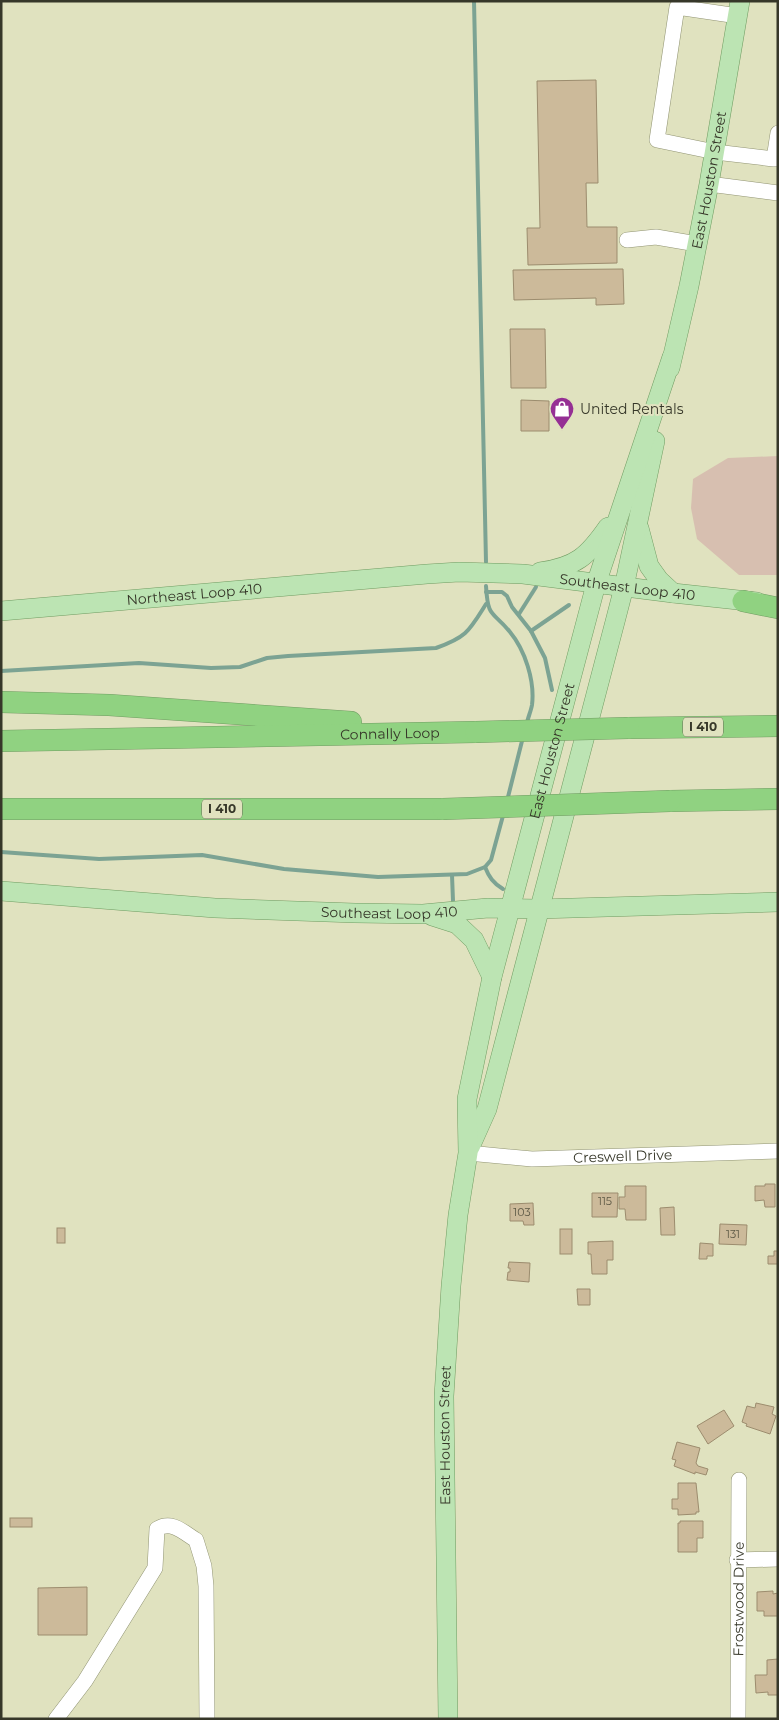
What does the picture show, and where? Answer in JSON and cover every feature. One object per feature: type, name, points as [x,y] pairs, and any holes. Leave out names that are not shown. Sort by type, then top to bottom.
[{"type":"highway","points":[[743,601],[778,608]]},
{"type":"highway","points":[[1,702],[109,705],[360,723],[383,734]]},
{"type":"highway","name":"Connally Loop","points":[[1,741],[778,726]]},
{"type":"highway","name":"I 410","points":[[1,809],[443,809],[778,799]]},
{"type":"main road","name":"East Houston Street","points":[[468,1153],[487,1109],[624,587],[709,184],[739,8]]},
{"type":"main road","name":"East Houston Street","points":[[448,1719],[444,1396],[458,1215],[468,1153],[467,1099],[492,977],[596,584],[672,357]]},
{"type":"main road","points":[[523,574],[558,569],[578,560],[593,548],[622,508]]},
{"type":"main road","points":[[638,521],[649,566],[658,580],[673,593]]},
{"type":"main road","name":"Southeast Loop 410","points":[[387,577],[459,572],[523,574],[743,601],[778,602]]},
{"type":"main road","name":"Northeast Loop 410","points":[[1,611],[387,577]]},
{"type":"main road","name":"Southeast Loop 410","points":[[1,891],[215,908],[355,914],[424,914],[488,908],[538,909],[778,902]]},
{"type":"main road","points":[[424,914],[456,924],[474,940],[492,977]]},
{"type":"street","points":[[739,8],[677,7],[657,140],[715,152],[774,160],[778,133]]},
{"type":"street","points":[[709,184],[778,193]]},
{"type":"street","points":[[627,240],[656,237],[697,244]]},
{"type":"street","name":"Creswell Drive","points":[[468,1153],[532,1159],[778,1151]]},
{"type":"street","name":"Frostwood Drive","points":[[738,1719],[737,1560],[739,1480]]},
{"type":"street","points":[[56,1719],[85,1681],[155,1568],[157,1529],[172,1525],[196,1540],[204,1566],[206,1586],[207,1719]]},
{"type":"street","points":[[737,1560],[778,1559]]},
{"type":"shaded area","points":[[778,456],[778,575],[739,575],[697,539],[691,508],[693,479],[728,458]]},
{"type":"building","points":[[596,80],[598,183],[586,183],[587,227],[617,227],[617,263],[528,265],[527,228],[540,228],[537,81]]},
{"type":"building","points":[[623,269],[624,304],[596,305],[596,298],[514,300],[513,270]]},
{"type":"building","points":[[510,329],[545,329],[546,388],[511,388]]},
{"type":"building","points":[[521,400],[549,401],[549,431],[521,431]]},
{"type":"building","points":[[765,1184],[775,1184],[775,1207],[765,1207],[764,1200],[755,1201],[755,1186],[765,1186]]},
{"type":"building","points":[[625,1186],[646,1186],[646,1220],[626,1220],[625,1209],[619,1209],[619,1197],[625,1197]]},
{"type":"building","points":[[592,1193],[618,1193],[617,1217],[592,1217]]},
{"type":"building","points":[[533,1203],[534,1225],[524,1225],[523,1221],[510,1221],[510,1204]]},
{"type":"building","points":[[674,1207],[675,1235],[661,1235],[660,1208]]},
{"type":"building","points":[[720,1224],[747,1225],[746,1245],[719,1244]]},
{"type":"building","points":[[57,1228],[65,1228],[65,1243],[57,1243]]},
{"type":"building","points":[[560,1229],[572,1229],[572,1254],[560,1254]]},
{"type":"building","points":[[613,1241],[613,1260],[607,1260],[607,1274],[592,1274],[588,1242]]},
{"type":"building","points":[[700,1243],[713,1244],[713,1256],[707,1256],[707,1259],[699,1259]]},
{"type":"building","points":[[774,1251],[778,1251],[778,1264],[768,1264],[768,1256],[774,1256]]},
{"type":"building","points":[[509,1262],[530,1263],[529,1282],[507,1280],[508,1272],[510,1272],[510,1268],[508,1268]]},
{"type":"building","points":[[577,1289],[590,1289],[590,1305],[578,1305]]},
{"type":"building","points":[[756,1403],[774,1407],[772,1414],[776,1416],[770,1434],[746,1426],[747,1424],[742,1422],[747,1406],[755,1408]]},
{"type":"building","points":[[724,1410],[734,1426],[708,1444],[697,1426]]},
{"type":"building","points":[[677,1442],[700,1448],[696,1463],[698,1466],[708,1469],[706,1475],[695,1472],[695,1474],[674,1466],[676,1460],[672,1459]]},
{"type":"building","points":[[678,1483],[696,1483],[699,1512],[696,1512],[696,1514],[678,1515],[678,1509],[672,1509],[672,1499],[678,1499]]},
{"type":"building","points":[[10,1518],[32,1518],[32,1527],[10,1527]]},
{"type":"building","points":[[680,1521],[703,1521],[703,1538],[697,1538],[697,1552],[678,1552],[678,1523]]},
{"type":"building","points":[[87,1587],[87,1635],[38,1635],[38,1588]]},
{"type":"building","points":[[773,1591],[773,1594],[778,1593],[778,1616],[764,1616],[764,1611],[757,1611],[757,1592]]},
{"type":"building","points":[[778,1659],[778,1695],[768,1695],[768,1692],[756,1693],[755,1675],[767,1675],[767,1660]]},
{"type":"waterway","points":[[474,1],[486,562]]},
{"type":"waterway","points":[[486,586],[488,604],[492,613],[515,639],[528,666],[533,696],[527,723]]},
{"type":"waterway","points":[[519,614],[536,587]]},
{"type":"waterway","points":[[486,592],[502,592],[507,596],[512,607],[531,631],[545,658],[552,690]]},
{"type":"waterway","points":[[1,671],[139,663],[211,668],[240,667],[267,658],[436,648],[466,632],[486,604]]},
{"type":"waterway","points":[[531,631],[569,605]]},
{"type":"waterway","points":[[507,801],[523,737]]},
{"type":"waterway","points":[[1,852],[99,859],[202,855],[284,869],[378,877],[467,874],[485,867],[491,860],[504,812]]},
{"type":"waterway","points":[[485,867],[492,880],[503,889]]},
{"type":"waterway","points":[[452,875],[453,901]]},
{"type":"place","name":"United Rentals","points":[[562,430]]}]
